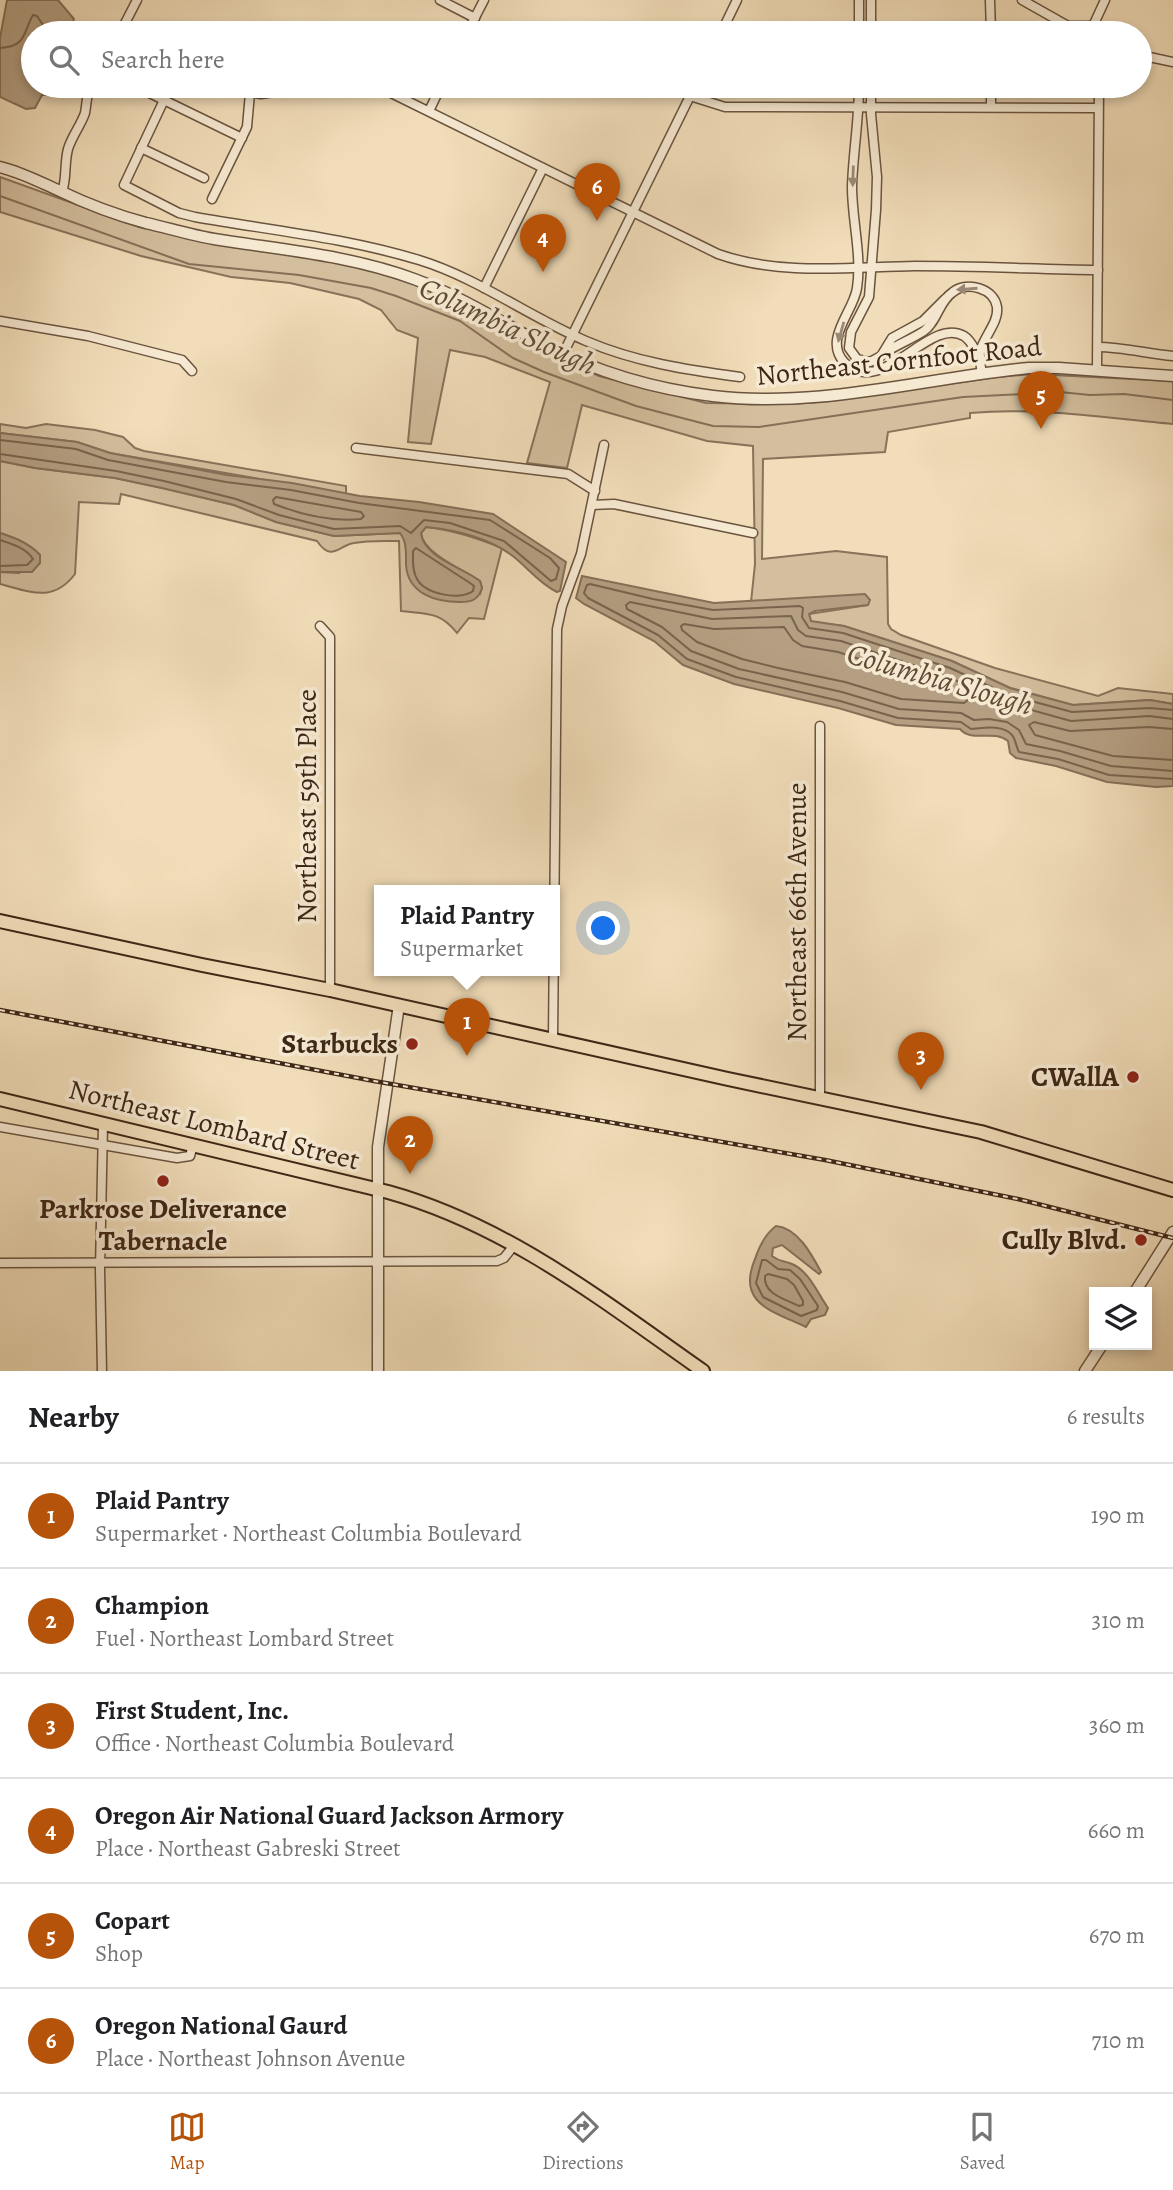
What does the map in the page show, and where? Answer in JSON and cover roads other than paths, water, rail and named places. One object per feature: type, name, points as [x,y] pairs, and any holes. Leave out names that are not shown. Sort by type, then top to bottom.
[{"type":"main road","points":[[0,921],[192,963],[330,989],[998,1136],[1173,1190]]},
{"type":"main road","name":"Northeast Lombard Street","points":[[0,1099],[410,1198],[458,1216],[514,1244],[567,1276],[703,1371]]},
{"type":"street","points":[[126,21],[136,0]]},
{"type":"street","points":[[440,0],[475,18]]},
{"type":"street","points":[[473,21],[484,0]]},
{"type":"street","points":[[727,21],[737,0]]},
{"type":"street","points":[[859,0],[859,21]]},
{"type":"street","points":[[871,0],[871,21]]},
{"type":"street","points":[[990,0],[990,21]]},
{"type":"street","points":[[1022,0],[1059,21]]},
{"type":"street","points":[[1099,21],[1105,0]]},
{"type":"street","points":[[1152,58],[1173,62]]},
{"type":"street","points":[[62,192],[67,179],[65,170],[68,150],[85,113],[87,98]]},
{"type":"street","points":[[160,98],[242,138]]},
{"type":"street","points":[[212,200],[242,138],[248,121],[250,98]]},
{"type":"street","points":[[402,98],[718,254],[741,262],[767,267],[1098,270]]},
{"type":"street","points":[[429,111],[435,98]]},
{"type":"street","points":[[563,354],[689,98]]},
{"type":"street","points":[[696,98],[725,107],[1098,108]]},
{"type":"street","points":[[859,98],[852,188],[859,267],[855,298],[837,337],[837,347],[844,362],[861,372],[871,373],[946,333],[962,335],[970,341],[980,357]]},
{"type":"street","points":[[871,98],[877,188],[869,297],[851,332],[849,348],[857,359],[870,362],[926,330],[945,299],[954,291],[973,287],[990,294],[995,300],[996,316],[983,343],[980,357],[982,374]]},
{"type":"street","points":[[991,98],[991,107]]},
{"type":"street","points":[[1097,371],[1098,98]]},
{"type":"street","points":[[164,100],[124,185],[179,213],[195,218],[361,245],[419,260],[484,288],[572,335],[651,363],[740,377]]},
{"type":"street","points":[[141,148],[204,178]]},
{"type":"street","name":"Northeast Cornfoot Road","points":[[0,167],[18,172],[118,215],[190,234],[327,255],[388,270],[460,299],[563,354],[601,370],[642,383],[702,395],[746,399],[814,398],[1037,368],[1173,376]]},
{"type":"street","points":[[484,288],[543,168]]},
{"type":"street","points":[[0,321],[88,336],[182,360],[192,371]]},
{"type":"street","points":[[1098,347],[1117,347],[1127,351],[1173,356]]},
{"type":"street","points":[[556,885],[557,629],[581,554],[604,445]]},
{"type":"street","points":[[356,448],[568,474],[595,491]]},
{"type":"street","points":[[592,505],[614,504],[753,533]]},
{"type":"street","name":"Northeast 59th Place","points":[[320,626],[330,637],[330,989]]},
{"type":"street","name":"Northeast 66th Avenue","points":[[820,726],[820,1098]]},
{"type":"street","points":[[553,1039],[555,976]]},
{"type":"street","points":[[378,1371],[380,1126],[399,1005]]},
{"type":"street","points":[[102,1371],[100,1263],[103,1124]]},
{"type":"street","points":[[0,1127],[182,1158],[190,1156],[193,1145]]},
{"type":"street","points":[[1138,1287],[1173,1232]]},
{"type":"street","points":[[0,1263],[496,1261],[504,1258],[514,1244]]},
{"type":"street","points":[[1085,1371],[1099,1350]]},
{"type":"water","points":[[7,0],[58,0],[74,19],[21,21],[21,98],[40,98],[35,108],[26,109],[0,97],[0,38]]},
{"type":"water","points":[[0,433],[77,442],[110,453],[227,475],[493,514],[566,562],[560,591],[545,585],[505,550],[461,533],[426,527],[421,533],[428,548],[480,581],[482,588],[474,600],[468,602],[433,598],[412,583],[406,565],[405,544],[400,533],[334,536],[276,522],[234,505],[162,488],[115,478],[0,461]]},
{"type":"water","points":[[0,533],[26,544],[40,555],[40,563],[32,572],[0,572]]},
{"type":"water","points":[[582,576],[714,603],[865,594],[870,600],[868,605],[815,611],[809,614],[811,621],[844,626],[952,661],[1010,688],[1073,705],[1150,700],[1173,704],[1173,786],[1107,782],[1056,766],[1016,758],[1010,753],[1008,741],[996,736],[970,735],[960,729],[896,725],[838,708],[734,684],[683,665],[654,641],[584,604],[576,598]]},
{"type":"water","points":[[776,1226],[798,1237],[821,1272],[819,1274],[782,1245],[773,1248],[772,1256],[798,1267],[813,1283],[828,1308],[825,1315],[811,1319],[806,1327],[761,1304],[750,1286],[750,1274],[758,1250]]},
{"type":"waterway","name":"Columbia Slough","points":[[0,196],[189,264],[299,275],[371,288],[396,296],[460,321],[513,358],[544,372],[636,406],[713,426],[759,427],[963,397],[1060,392],[1124,394],[1173,400]]},
{"type":"railway","points":[[0,1010],[374,1081],[825,1160],[1018,1199],[1173,1238]]},
{"type":"place","name":"Oregon National Gaurd","points":[[597,221]]},
{"type":"place","name":"Oregon Air National Guard Jackson Armory","points":[[543,272]]},
{"type":"place","name":"Copart","points":[[1041,429]]},
{"type":"place","name":"Starbucks","points":[[412,1044]]},
{"type":"place","name":"Plaid Pantry","points":[[467,1056]]},
{"type":"place","name":"CWallA","points":[[1133,1077]]},
{"type":"place","name":"First Student, Inc.","points":[[921,1090]]},
{"type":"place","name":"Champion","points":[[410,1174]]},
{"type":"place","name":"Parkrose Deliverance Tabernacle","points":[[163,1181]]},
{"type":"place","name":"Cully Blvd.","points":[[1141,1240]]}]
